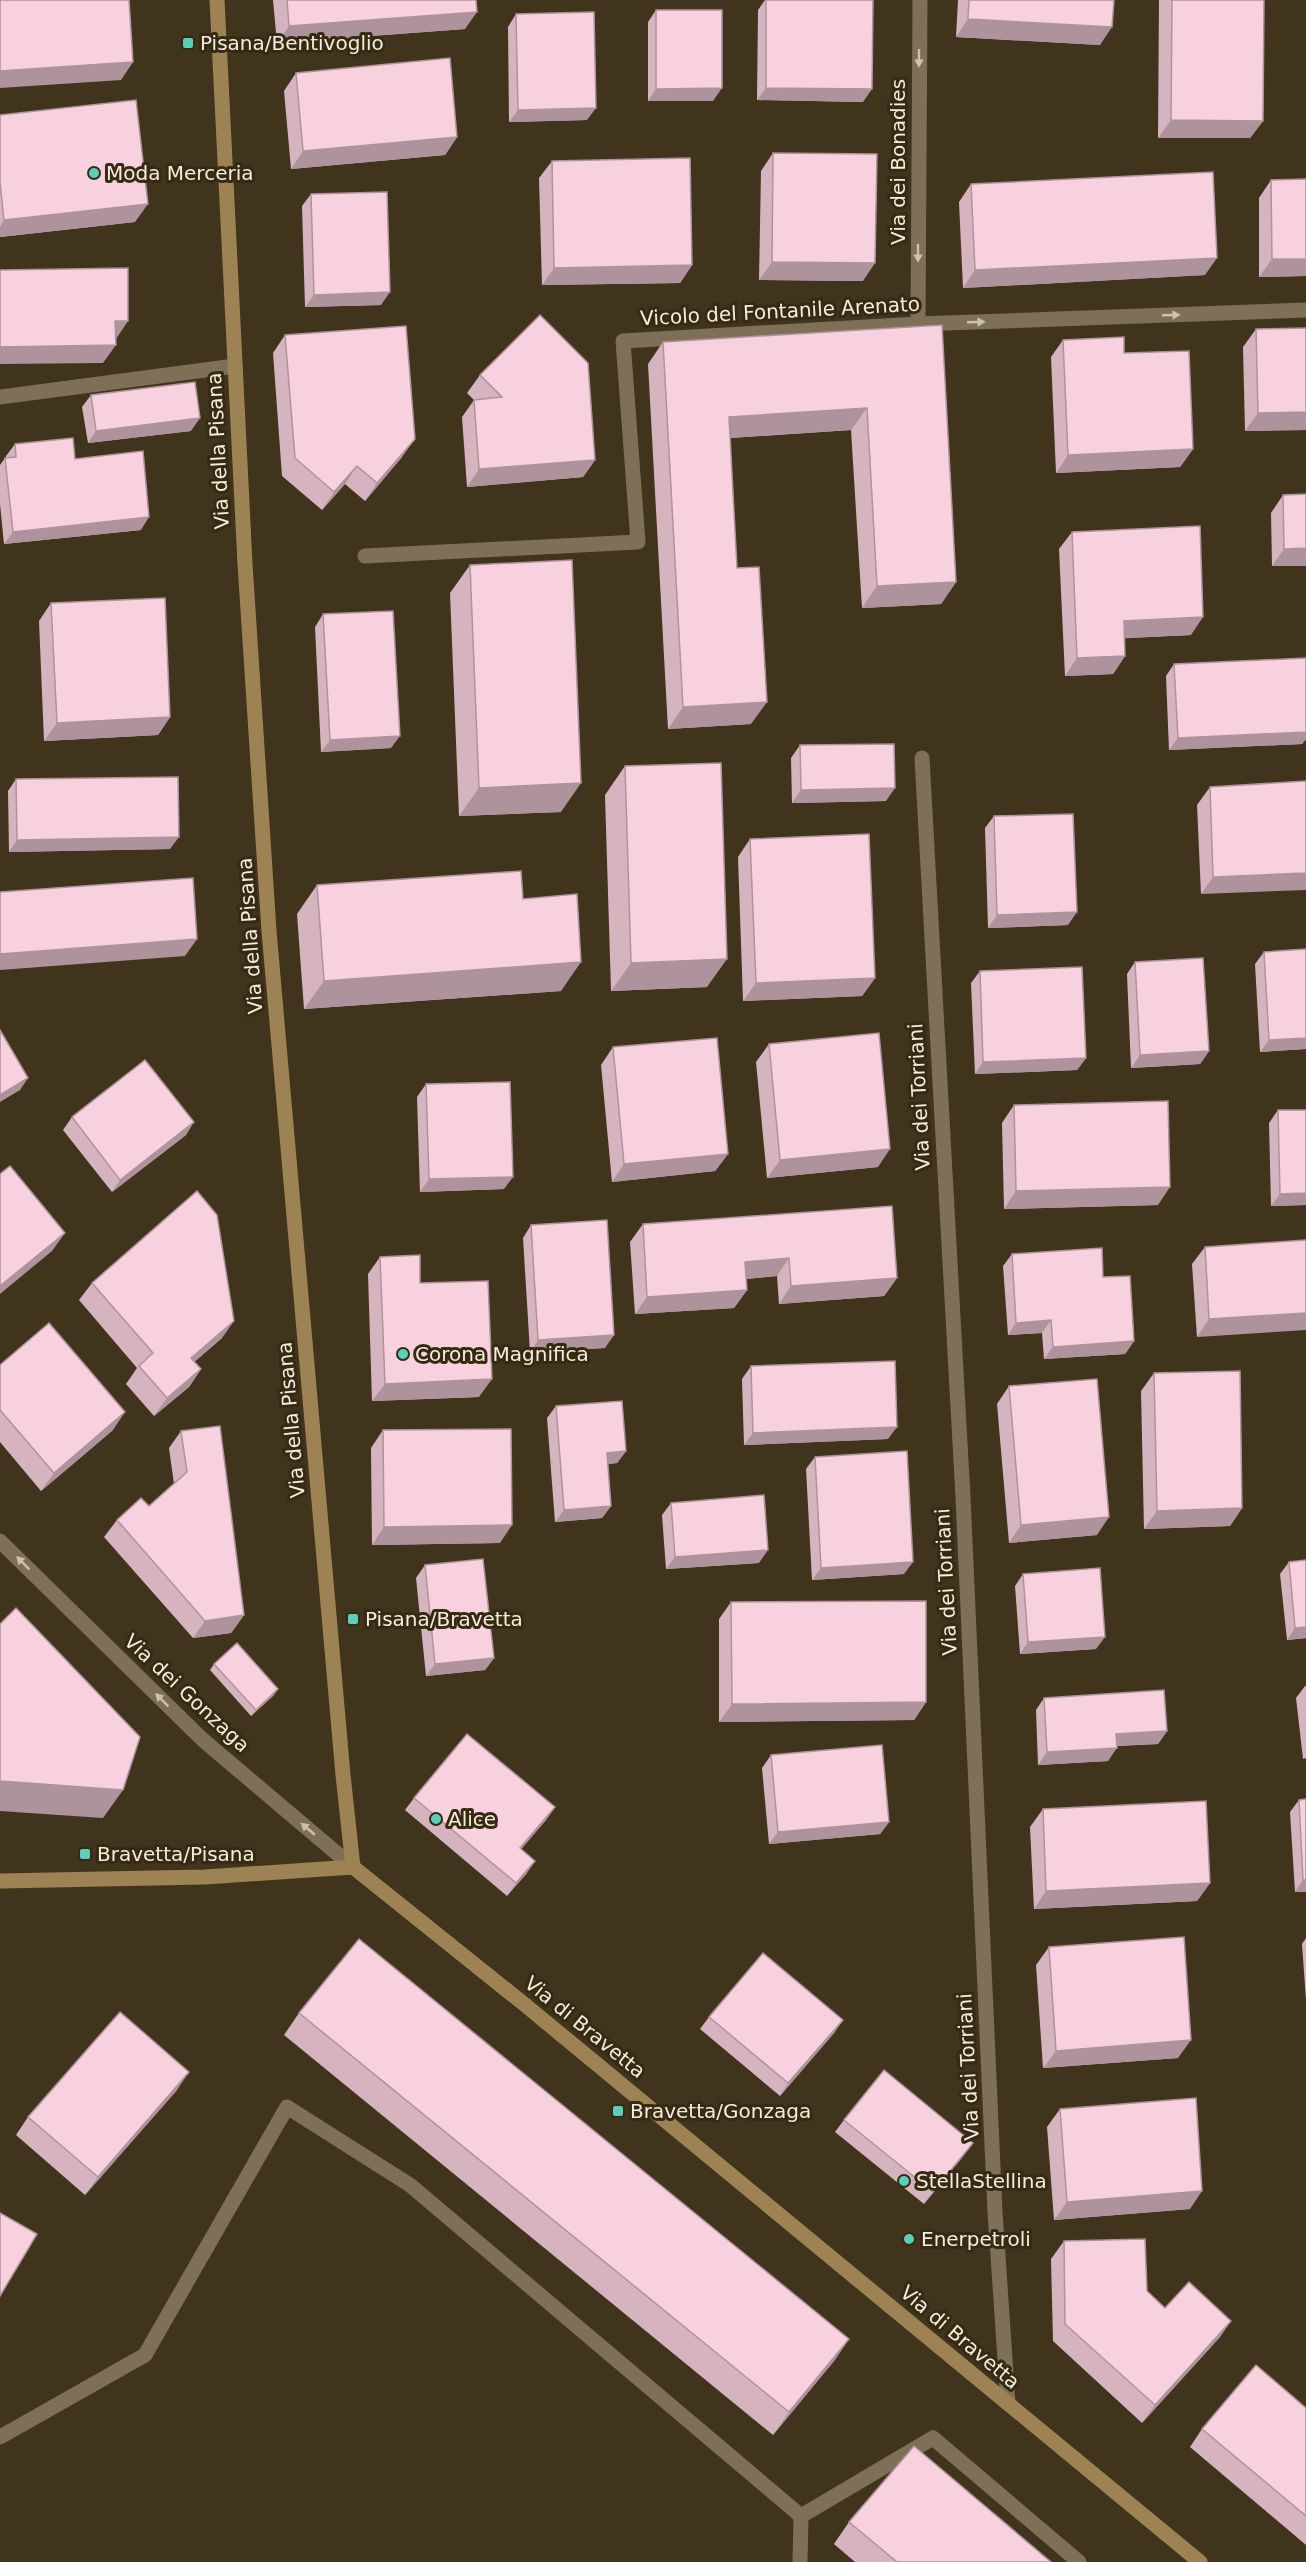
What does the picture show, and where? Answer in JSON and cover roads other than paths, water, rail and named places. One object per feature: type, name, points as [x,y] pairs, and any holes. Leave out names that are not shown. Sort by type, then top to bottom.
[{"type":"main road","name":"Via della Pisana","points":[[217,0],[235,366],[269,931],[353,1867]]},
{"type":"main road","points":[[0,1881],[205,1877],[353,1867]]},
{"type":"main road","name":"Via di Bravetta","points":[[353,1867],[542,2019],[1200,2562]]},
{"type":"street","name":"Via dei Bonadies","points":[[918,324],[920,0]]},
{"type":"street","name":"Vicolo del Fontanile Arenato","points":[[365,556],[638,542],[623,341],[918,324],[1306,310]]},
{"type":"street","points":[[0,397],[235,366]]},
{"type":"street","name":"Via dei Torriani","points":[[922,758],[963,1485],[995,2212],[1008,2403]]},
{"type":"street","name":"Via dei Gonzaga","points":[[0,1540],[203,1740],[353,1867]]},
{"type":"street","points":[[0,2437],[145,2355],[287,2108],[410,2185],[801,2516]]},
{"type":"street","points":[[801,2516],[933,2438],[1079,2562]]},
{"type":"street","points":[[800,2562],[801,2516]]},
{"type":"place","name":"Pisana/Bentivoglio","points":[[188,43]]},
{"type":"place","name":"Moda Merceria","points":[[94,173]]},
{"type":"place","name":"Corona Magnifica","points":[[403,1354]]},
{"type":"place","name":"Pisana/Bravetta","points":[[353,1619]]},
{"type":"place","name":"Alice","points":[[436,1819]]},
{"type":"place","name":"Bravetta/Pisana","points":[[85,1854]]},
{"type":"place","name":"Bravetta/Gonzaga","points":[[618,2111]]},
{"type":"place","name":"StellaStellina","points":[[904,2181]]},
{"type":"place","name":"Enerpetroli","points":[[909,2239]]}]
